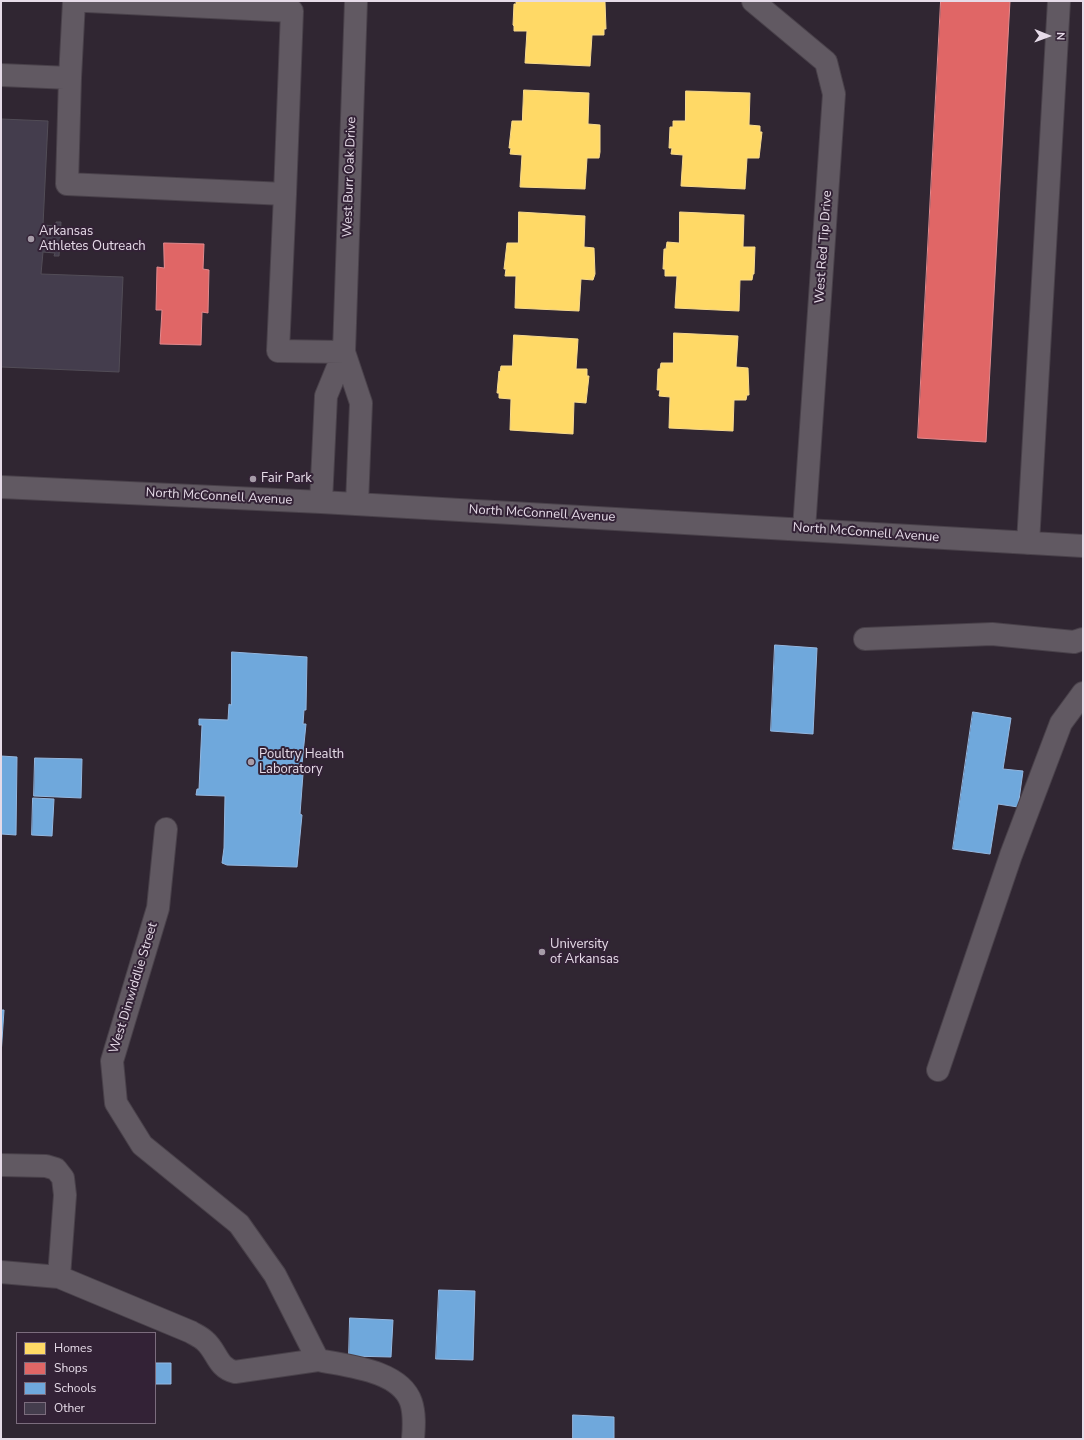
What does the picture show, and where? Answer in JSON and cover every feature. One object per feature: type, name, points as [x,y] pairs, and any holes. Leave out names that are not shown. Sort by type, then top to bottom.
[{"type":"street","points":[[74,1],[67,184],[284,194]]},
{"type":"street","points":[[87,1],[292,11],[278,351],[344,352]]},
{"type":"street","name":"West Burr Oak Drive","points":[[321,502],[326,396],[344,352],[356,1]]},
{"type":"street","name":"West Red Tip Drive","points":[[753,1],[826,62],[834,94],[804,529]]},
{"type":"street","points":[[1028,543],[1059,1]]},
{"type":"street","points":[[1,75],[70,78]]},
{"type":"street","name":"West Burr Oak Drive","points":[[344,352],[362,403],[357,504]]},
{"type":"street","name":"North McConnell Avenue","points":[[1,487],[321,502],[1083,546]]},
{"type":"street","points":[[865,639],[992,634],[1074,642],[1083,639]]},
{"type":"street","points":[[938,1070],[1011,856],[1062,723],[1083,693]]},
{"type":"street","name":"West Dinwiddlie Street","points":[[166,829],[158,908],[112,1062],[116,1103],[142,1145],[239,1224],[275,1275],[318,1360]]},
{"type":"street","points":[[1,1165],[46,1166],[56,1169],[63,1178],[65,1195],[59,1277]]},
{"type":"street","points":[[1,1272],[59,1277],[191,1332],[205,1341],[221,1365],[228,1370],[235,1372],[318,1360],[382,1374],[402,1387],[411,1401],[414,1421],[413,1439]]},
{"type":"building: Homes","points":[[516,1],[605,2],[606,29],[604,29],[604,35],[592,35],[590,66],[525,63],[527,31],[514,31],[514,4],[516,4]]},
{"type":"building: Homes","points":[[524,90],[589,93],[588,124],[600,125],[600,152],[599,158],[587,158],[585,189],[520,187],[522,155],[510,154],[511,148],[509,148],[512,121],[522,121]]},
{"type":"building: Homes","points":[[686,91],[750,93],[749,125],[760,126],[760,132],[762,132],[759,158],[747,158],[745,189],[681,186],[683,155],[671,154],[672,148],[669,148],[670,127],[673,127],[673,121],[685,121]]},
{"type":"building: Homes","points":[[519,212],[585,216],[584,247],[594,248],[595,274],[593,280],[581,279],[579,311],[515,308],[516,276],[505,276],[506,269],[504,269],[507,243],[518,243]]},
{"type":"building: Homes","points":[[680,212],[744,215],[743,247],[755,247],[754,274],[752,280],[740,280],[739,311],[675,308],[677,276],[665,276],[665,269],[663,269],[664,249],[666,249],[667,242],[679,243]]},
{"type":"building: Homes","points":[[674,333],[738,336],[736,367],[748,368],[749,395],[747,395],[746,400],[734,400],[733,431],[669,428],[670,397],[659,396],[660,390],[657,390],[658,369],[660,369],[661,363],[673,363]]},
{"type":"building: Homes","points":[[514,335],[578,339],[576,369],[587,369],[587,376],[589,376],[586,403],[574,402],[573,434],[510,430],[511,399],[499,398],[499,393],[497,393],[499,371],[500,372],[501,366],[512,366]]},
{"type":"building: Shops","points":[[941,1],[1010,1],[986,442],[918,438]]},
{"type":"building: Shops","points":[[164,243],[204,244],[203,269],[209,270],[208,313],[202,312],[201,345],[160,344],[162,310],[156,310],[157,267],[164,268]]},
{"type":"building: Schools","points":[[775,645],[817,648],[813,734],[771,731]]},
{"type":"building: Schools","name":"Poultry Health Laboratory","points":[[232,652],[307,657],[306,710],[304,710],[303,724],[306,724],[301,774],[303,774],[300,814],[302,815],[297,867],[227,865],[222,863],[224,848],[225,796],[196,795],[197,789],[199,789],[202,725],[199,725],[199,719],[228,720],[229,704],[231,705]]},
{"type":"building: Schools","points":[[973,712],[1011,718],[1003,769],[1023,771],[1018,807],[998,804],[990,854],[953,849]]},
{"type":"building: Schools","points":[[1,756],[17,757],[16,835],[1,834]]},
{"type":"building: Schools","points":[[35,758],[82,759],[81,798],[34,796]]},
{"type":"building: Schools","points":[[33,798],[54,799],[52,836],[32,835]]},
{"type":"building: Schools","points":[[1,1010],[4,1010],[1,1055]]},
{"type":"building: Schools","points":[[439,1290],[475,1291],[473,1360],[436,1359]]},
{"type":"building: Schools","points":[[350,1318],[393,1320],[391,1357],[349,1356]]},
{"type":"building: Schools","points":[[156,1363],[171,1363],[171,1384],[156,1384]]},
{"type":"building: Schools","points":[[573,1415],[614,1417],[614,1439],[573,1439]]},
{"type":"building: Other","name":"Arkansas Athletes Outreach","points":[[1,119],[48,121],[43,225],[56,226],[56,222],[61,222],[59,256],[54,256],[55,253],[43,252],[41,274],[123,277],[119,372],[1,367]]},
{"type":"place","name":"Arkansas Athletes Outreach","points":[[31,239]]},
{"type":"place","name":"Fair Park","points":[[253,479]]},
{"type":"place","name":"Poultry Health Laboratory","points":[[251,762]]},
{"type":"place","name":"University of Arkansas","points":[[542,952]]}]
